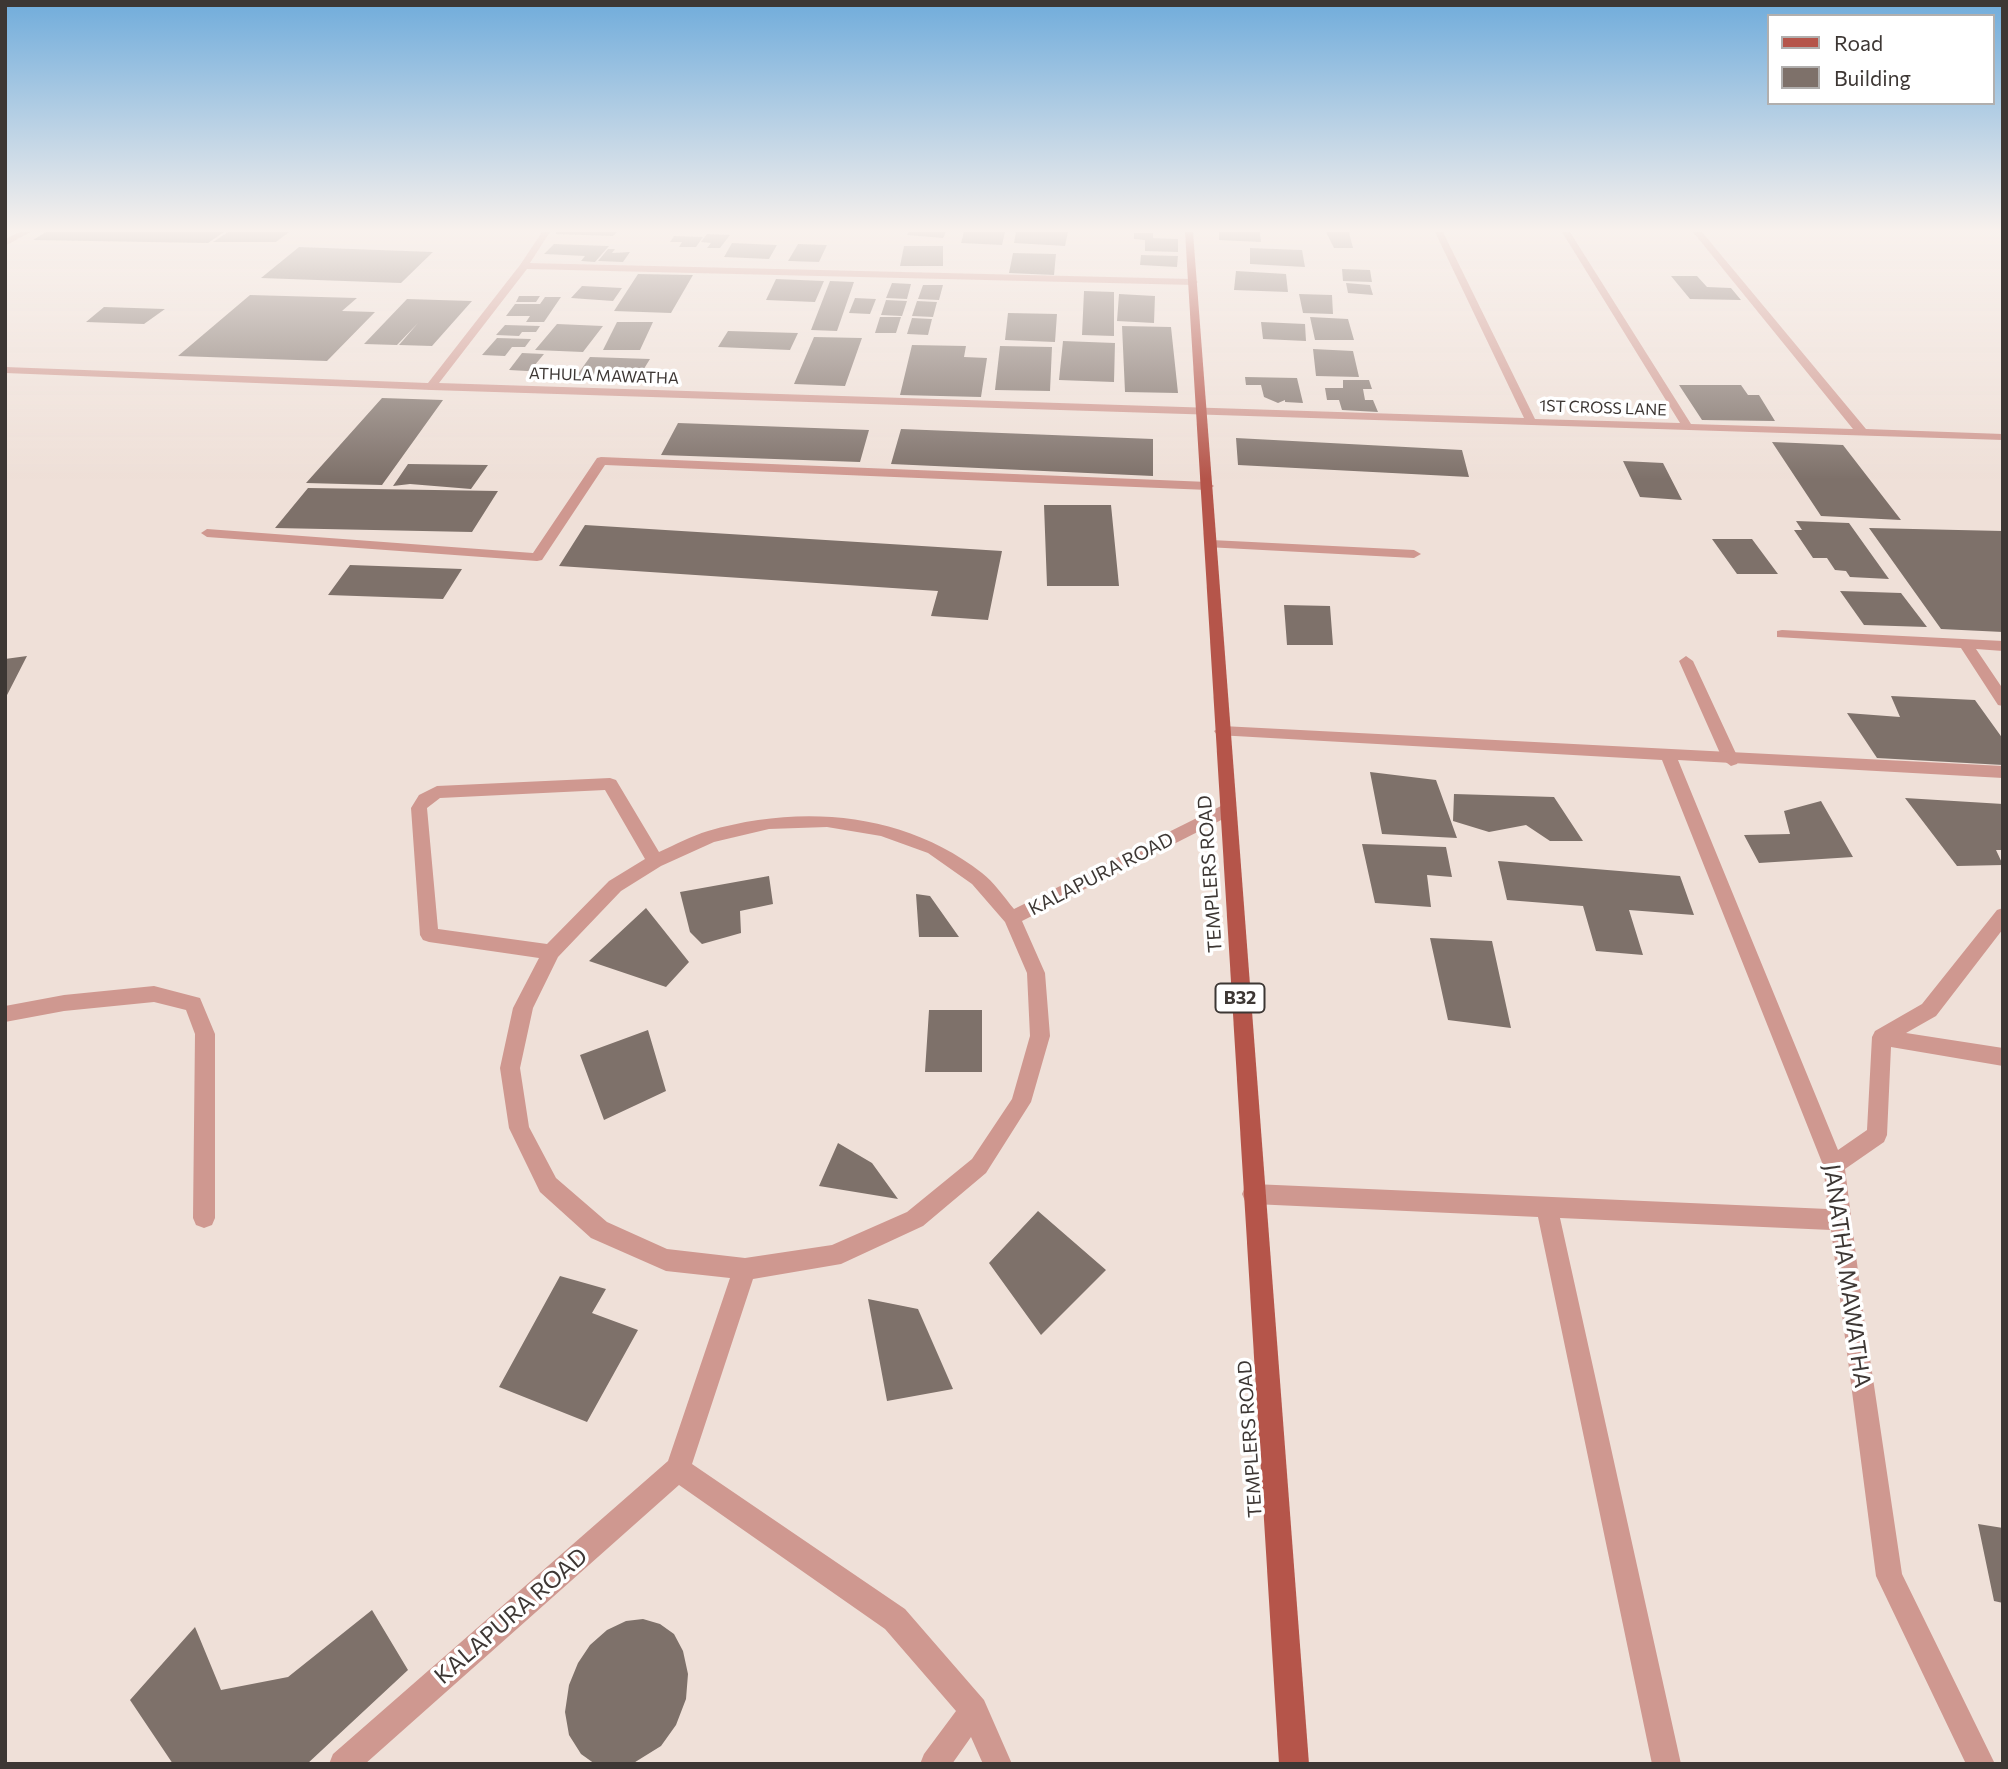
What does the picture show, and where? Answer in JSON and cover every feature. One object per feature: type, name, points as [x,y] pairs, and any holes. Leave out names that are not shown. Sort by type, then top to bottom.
[{"type":"main road","name":"TEMPLERS ROAD","points":[[1195,315],[1253,1194],[1294,1764]]},
{"type":"street","points":[[431,387],[487,315]]},
{"type":"street","points":[[1479,315],[1531,421]]},
{"type":"street","points":[[1617,315],[1687,426]]},
{"type":"street","points":[[1765,315],[1862,432]]},
{"type":"street","name":"ATHULA MAWATHA","points":[[5,370],[431,387],[1202,410]]},
{"type":"street","name":"1ST CROSS LANE","points":[[1202,410],[2003,437]]},
{"type":"street","points":[[207,533],[537,557],[601,461],[1208,486]]},
{"type":"street","points":[[1212,544],[1414,554]]},
{"type":"street","points":[[1782,634],[2003,646]]},
{"type":"street","points":[[1965,644],[2003,701]]},
{"type":"street","points":[[1686,661],[1731,760]]},
{"type":"street","points":[[1222,731],[1731,760],[2003,772]]},
{"type":"street","name":"JANATHA MAWATHA","points":[[1668,755],[1834,1165],[1889,1576],[1981,1764]]},
{"type":"street","points":[[551,952],[429,935],[419,808],[425,799],[437,792],[610,784],[654,861]]},
{"type":"street","name":"KALAPURA ROAD","points":[[1012,918],[1227,810]]},
{"type":"street","name":"KALAPURA ROAD","points":[[827,821],[883,830],[934,849],[978,879],[1012,918],[1036,973],[1040,1036],[1021,1102],[979,1166],[915,1219],[833,1256],[745,1269],[666,1260],[599,1230],[548,1185],[519,1128],[510,1068],[523,1008],[551,952],[615,886],[654,861],[710,837],[769,823],[827,821]]},
{"type":"street","points":[[1882,1037],[1929,1010],[2003,915]]},
{"type":"street","points":[[5,1014],[64,1003],[154,994],[193,1004],[205,1034],[204,1217]]},
{"type":"street","points":[[1834,1165],[1877,1135],[1882,1037]]},
{"type":"street","points":[[1882,1037],[2003,1057]]},
{"type":"street","points":[[1253,1194],[1840,1220]]},
{"type":"street","points":[[1547,1208],[1667,1764]]},
{"type":"street","points":[[745,1269],[678,1469],[895,1619],[974,1710],[998,1764]]},
{"type":"street","name":"KALAPURA ROAD","points":[[343,1764],[678,1469]]},
{"type":"street","points":[[934,1764],[974,1710]]},
{"type":"building","points":[[95,315],[157,315],[144,324],[86,322]]},
{"type":"building","points":[[227,315],[372,315],[327,361],[178,356]]},
{"type":"building","points":[[392,315],[460,315],[432,346],[399,345],[418,323],[397,345],[364,344]]},
{"type":"building","points":[[549,315],[544,322],[526,322],[530,316],[506,316]]},
{"type":"building","points":[[817,315],[843,315],[837,331],[811,330]]},
{"type":"building","points":[[912,315],[934,315],[933,317]]},
{"type":"building","points":[[1008,315],[1057,315],[1055,342],[1005,340]]},
{"type":"building","points":[[1083,315],[1114,315],[1114,336],[1082,335]]},
{"type":"building","points":[[1117,315],[1154,315],[1154,323],[1117,321]]},
{"type":"building","points":[[880,317],[901,317],[896,333],[875,333]]},
{"type":"building","points":[[1310,317],[1348,319],[1354,340],[1315,340]]},
{"type":"building","points":[[912,318],[932,319],[928,335],[907,334]]},
{"type":"building","points":[[617,322],[653,322],[640,350],[603,350]]},
{"type":"building","points":[[1261,322],[1305,324],[1306,341],[1263,339]]},
{"type":"building","points":[[557,324],[603,326],[583,352],[535,350]]},
{"type":"building","points":[[505,325],[540,326],[536,332],[522,332],[519,336],[496,335]]},
{"type":"building","points":[[1122,326],[1171,327],[1178,393],[1125,392]]},
{"type":"building","points":[[728,331],[798,333],[790,350],[718,347]]},
{"type":"building","points":[[814,337],[862,338],[845,386],[794,384]]},
{"type":"building","points":[[497,338],[531,339],[525,347],[512,347],[505,356],[482,355]]},
{"type":"building","points":[[1063,341],[1115,343],[1114,382],[1059,380]]},
{"type":"building","points":[[912,345],[966,346],[964,357],[987,358],[981,397],[900,395]]},
{"type":"building","points":[[1000,346],[1052,347],[1050,391],[995,390]]},
{"type":"building","points":[[1313,349],[1353,351],[1359,377],[1316,376]]},
{"type":"building","points":[[522,353],[544,354],[534,366],[549,367],[545,372],[509,370]]},
{"type":"building","points":[[590,357],[650,359],[637,380],[575,378]]},
{"type":"building","points":[[1245,377],[1297,378],[1303,403],[1285,400],[1278,403],[1264,397],[1261,385],[1246,385]]},
{"type":"building","points":[[1343,380],[1369,380],[1372,389],[1363,389],[1365,400],[1373,400],[1378,412],[1342,410],[1339,400],[1327,400],[1325,388],[1343,388]]},
{"type":"building","points":[[1679,385],[1741,385],[1748,395],[1759,395],[1775,421],[1702,420]]},
{"type":"building","points":[[382,398],[443,400],[382,485],[306,483]]},
{"type":"building","points":[[678,423],[869,430],[860,462],[661,455]]},
{"type":"building","points":[[901,429],[1153,439],[1153,476],[891,464]]},
{"type":"building","points":[[1236,438],[1462,450],[1469,477],[1238,465]]},
{"type":"building","points":[[1772,442],[1843,445],[1901,520],[1821,516]]},
{"type":"building","points":[[1623,461],[1663,463],[1682,500],[1640,497]]},
{"type":"building","points":[[408,464],[488,465],[471,489],[410,484],[393,486]]},
{"type":"building","points":[[308,488],[498,491],[472,532],[275,528]]},
{"type":"building","points":[[1044,505],[1111,505],[1119,586],[1047,586]]},
{"type":"building","points":[[1796,521],[1849,523],[1889,579],[1850,577],[1846,571],[1835,570],[1827,558],[1813,558],[1794,530],[1802,530]]},
{"type":"building","points":[[585,525],[1002,551],[988,620],[931,616],[938,591],[559,566]]},
{"type":"building","points":[[1869,528],[2003,531],[2003,632],[1941,629]]},
{"type":"building","points":[[1712,539],[1752,539],[1778,574],[1737,574]]},
{"type":"building","points":[[350,565],[462,569],[443,599],[328,595]]},
{"type":"building","points":[[1840,591],[1901,593],[1927,627],[1864,625]]},
{"type":"building","points":[[1284,605],[1330,606],[1333,645],[1287,645]]},
{"type":"building","points":[[27,656],[5,699],[5,659]]},
{"type":"building","points":[[1891,696],[1975,700],[2003,739],[2003,765],[1877,758],[1847,713],[1900,717]]},
{"type":"building","points":[[1370,772],[1436,780],[1457,838],[1382,834]]},
{"type":"building","points":[[1454,794],[1554,797],[1583,841],[1550,841],[1526,825],[1489,832],[1453,821]]},
{"type":"building","points":[[1905,798],[2003,804],[2003,850],[1996,850],[2003,865],[1957,866]]},
{"type":"building","points":[[1821,801],[1853,857],[1759,863],[1744,835],[1790,834],[1784,811]]},
{"type":"building","points":[[1362,844],[1446,847],[1452,877],[1427,875],[1431,907],[1375,903]]},
{"type":"building","points":[[1498,861],[1680,876],[1694,915],[1629,910],[1643,955],[1596,951],[1583,906],[1507,900]]},
{"type":"building","points":[[769,876],[773,904],[740,911],[741,933],[702,944],[690,932],[680,892]]},
{"type":"building","points":[[916,894],[930,896],[959,937],[919,937]]},
{"type":"building","points":[[646,908],[689,962],[666,987],[589,961]]},
{"type":"building","points":[[1430,938],[1492,941],[1511,1028],[1448,1020]]},
{"type":"building","points":[[929,1010],[982,1010],[982,1072],[925,1072]]},
{"type":"building","points":[[648,1030],[666,1091],[604,1120],[580,1055]]},
{"type":"building","points":[[838,1143],[872,1163],[898,1199],[819,1186]]},
{"type":"building","points":[[1038,1211],[1106,1270],[1041,1335],[989,1263]]},
{"type":"building","points":[[560,1276],[606,1289],[592,1313],[638,1330],[587,1422],[499,1387]]},
{"type":"building","points":[[868,1299],[918,1309],[953,1389],[887,1401]]},
{"type":"building","points":[[1978,1524],[2003,1528],[2003,1603],[1994,1601]]},
{"type":"building","points":[[372,1610],[408,1670],[307,1764],[173,1764],[130,1700],[195,1627],[221,1690],[288,1677]]},
{"type":"building","points":[[643,1619],[660,1624],[674,1634],[683,1651],[688,1674],[686,1699],[676,1725],[661,1746],[632,1764],[595,1764],[581,1754],[569,1735],[565,1712],[569,1685],[578,1663],[590,1645],[607,1630],[626,1621]]}]
